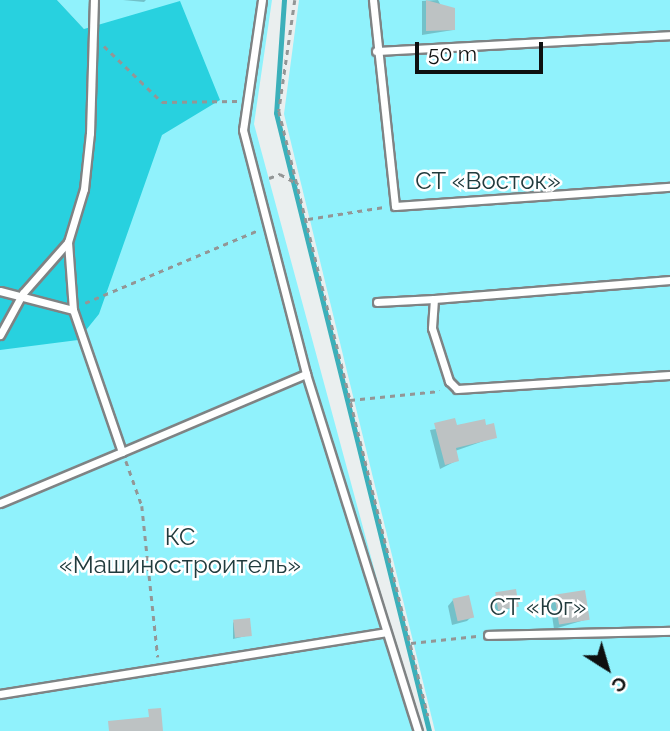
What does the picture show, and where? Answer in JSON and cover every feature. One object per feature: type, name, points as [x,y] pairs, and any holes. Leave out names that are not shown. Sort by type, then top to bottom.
[{"type":"lane","points":[[94,0],[84,189],[68,242],[73,310],[122,452]]},
{"type":"lane","points":[[262,0],[243,130],[306,374],[418,731]]},
{"type":"lane","points":[[373,0],[376,51],[395,206],[670,187]]},
{"type":"lane","points":[[376,51],[670,35]]},
{"type":"lane","points":[[0,335],[23,293],[68,242]]},
{"type":"lane","points":[[377,302],[670,281]]},
{"type":"lane","points":[[0,291],[23,293],[73,310]]},
{"type":"lane","points":[[434,299],[432,328],[449,381],[457,389],[670,375]]},
{"type":"lane","points":[[0,503],[306,374]]},
{"type":"lane","points":[[488,635],[670,631]]},
{"type":"lane","points":[[0,694],[159,673],[385,632]]},
{"type":"path","points":[[295,0],[279,111],[428,719]]},
{"type":"path","points":[[92,35],[162,102],[247,103]]},
{"type":"path","points":[[259,196],[269,178],[287,178],[298,184]]},
{"type":"path","points":[[306,219],[395,206]]},
{"type":"path","points":[[73,310],[232,237],[269,228]]},
{"type":"path","points":[[350,400],[457,389]]},
{"type":"path","points":[[122,452],[142,506],[159,673]]},
{"type":"path","points":[[411,643],[488,635]]},
{"type":"green space","name":"КС «Машиностроитель»","points":[[57,0],[272,0],[254,124],[418,731],[0,731],[0,279],[84,29]]},
{"type":"green space","name":"СТ «Восток»","points":[[299,0],[670,0],[670,731],[435,731],[284,114]]},
{"type":"shaded area","points":[[0,0],[57,0],[84,29],[180,1],[220,100],[162,135],[99,314],[78,340],[0,350]]},
{"type":"building","points":[[426,0],[455,8],[455,30],[426,31]]},
{"type":"building","points":[[455,418],[457,425],[485,419],[486,425],[494,423],[497,438],[456,448],[459,461],[445,465],[434,423]]},
{"type":"building","points":[[516,589],[519,607],[498,610],[495,592]]},
{"type":"building","points":[[585,590],[590,620],[559,624],[554,595]]},
{"type":"building","points":[[469,595],[474,617],[458,621],[452,599]]},
{"type":"building","points":[[250,618],[252,636],[235,638],[233,620]]},
{"type":"building","points":[[161,708],[163,731],[109,731],[108,721],[149,717],[148,709]]},
{"type":"waterway","points":[[284,0],[276,113],[429,731]]},
{"type":"park label","name":"СТ «Юг»","points":[[538,607]]}]
